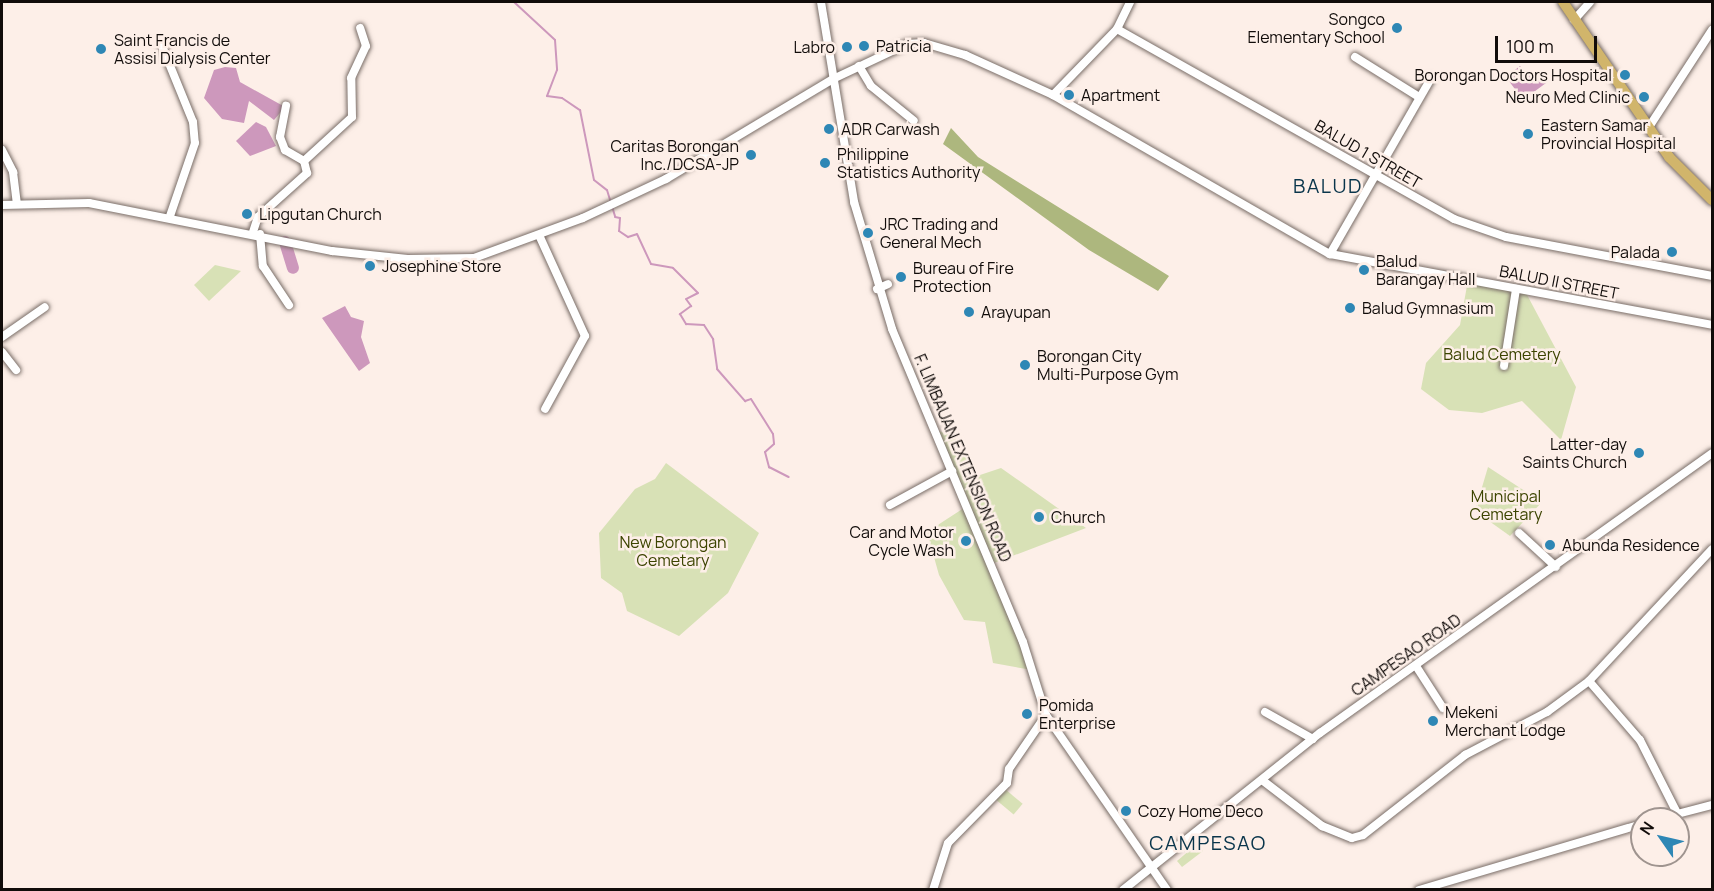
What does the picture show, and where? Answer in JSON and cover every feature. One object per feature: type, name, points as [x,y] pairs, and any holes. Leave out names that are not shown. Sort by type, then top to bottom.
[{"type":"main road","points":[[1563,2],[1685,175],[1713,200]]},
{"type":"street","name":"F. LIMBAUAN EXTENSION ROAD","points":[[821,2],[855,202],[877,289],[952,471],[1046,715],[1167,890]]},
{"type":"street","points":[[1053,95],[1117,29],[1130,2]]},
{"type":"street","points":[[1574,20],[1590,2]]},
{"type":"street","points":[[304,161],[352,117],[351,78],[366,46],[360,28]]},
{"type":"street","name":"BALUD 1 STREET","points":[[1117,29],[1454,219],[1506,237],[1713,276]]},
{"type":"street","points":[[1649,127],[1713,30]]},
{"type":"street","name":"BALUD II STREET","points":[[2,205],[90,203],[170,216],[333,251],[408,259],[474,258],[539,236],[611,204],[694,163],[833,79],[907,45],[924,43],[965,55],[1053,95],[1330,254],[1713,326]]},
{"type":"street","points":[[162,46],[193,122],[195,143],[170,216]]},
{"type":"street","points":[[1354,57],[1419,97]]},
{"type":"street","points":[[859,66],[871,86],[914,121]]},
{"type":"street","points":[[1330,254],[1430,80]]},
{"type":"street","points":[[286,106],[280,137],[285,150],[304,161],[307,172],[258,217],[256,233],[263,266],[289,304]]},
{"type":"street","points":[[2,150],[13,172],[17,204]]},
{"type":"street","points":[[539,236],[585,336],[545,409]]},
{"type":"street","points":[[877,289],[888,284]]},
{"type":"street","points":[[1504,366],[1516,289]]},
{"type":"street","points":[[2,337],[45,307]]},
{"type":"street","points":[[2,352],[16,370]]},
{"type":"street","name":"CAMPESAO ROAD","points":[[1123,890],[1313,739],[1712,453]]},
{"type":"street","points":[[890,505],[952,471]]},
{"type":"street","points":[[1519,533],[1556,567]]},
{"type":"street","points":[[1262,780],[1322,826],[1357,836],[1465,755],[1547,712],[1589,681],[1713,549]]},
{"type":"street","points":[[1416,666],[1443,708]]},
{"type":"street","points":[[1589,681],[1640,740],[1674,807]]},
{"type":"street","points":[[1264,712],[1313,739]]},
{"type":"street","points":[[933,890],[948,843],[1007,783],[1009,769],[1046,715]]},
{"type":"street","points":[[1690,810],[1713,806]]},
{"type":"street","points":[[1419,890],[1630,828]]},
{"type":"green space","points":[[951,128],[978,157],[1169,276],[1158,291],[1089,250],[943,144]]},
{"type":"green space","points":[[215,265],[241,271],[209,301],[194,285]]},
{"type":"green space","name":"Balud Cemetery","points":[[1468,280],[1525,291],[1576,387],[1561,440],[1522,401],[1482,413],[1449,410],[1421,389],[1426,363],[1460,325]]},
{"type":"green space","points":[[939,431],[954,436],[977,476],[1001,468],[1086,528],[994,563]]},
{"type":"green space","name":"New Borongan Cemetary","points":[[666,463],[759,533],[728,593],[679,636],[627,611],[622,593],[601,578],[599,533],[635,489],[655,479]]},
{"type":"green space","name":"Municipal Cemetary","points":[[1488,467],[1542,502],[1510,536],[1475,511]]},
{"type":"green space","points":[[967,506],[1032,670],[993,663],[985,622],[964,620],[939,575],[927,532]]},
{"type":"green space","points":[[1005,789],[1023,804],[1014,815],[996,800]]},
{"type":"green space","points":[[1197,844],[1203,851],[1182,867],[1177,861]]},
{"type":"shaded area","points":[[1520,66],[1528,76],[1536,70],[1546,83],[1523,100],[1506,77]]},
{"type":"shaded area","points":[[225,67],[236,68],[240,82],[285,107],[274,120],[249,101],[244,123],[222,119],[204,98],[214,70]]},
{"type":"shaded area","points":[[256,122],[266,127],[276,146],[250,156],[236,141]]},
{"type":"shaded area","points":[[345,306],[351,317],[364,321],[361,337],[370,363],[359,371],[322,318]]},
{"type":"waterway","points":[[514,2],[555,40],[557,70],[547,96],[562,98],[580,110],[594,180],[607,190],[615,217],[620,218],[619,231],[628,237],[637,234],[651,264],[673,268],[698,293],[686,299],[691,306],[680,314],[686,324],[704,325],[713,339],[717,369],[745,401],[751,399],[773,434],[774,444],[765,452],[769,467],[789,477]]},
{"type":"waterway","points":[[285,242],[293,268]]},
{"type":"place","name":"Songco Elementary School","points":[[1397,28]]},
{"type":"place","name":"Patricia","points":[[864,46]]},
{"type":"place","name":"Labro","points":[[847,47]]},
{"type":"place","name":"Saint Francis de Assisi Dialysis Center","points":[[101,49]]},
{"type":"place","name":"Borongan Doctors Hospital","points":[[1625,75]]},
{"type":"place","name":"Apartment","points":[[1069,95]]},
{"type":"place","name":"Neuro Med Clinic","points":[[1644,97]]},
{"type":"place","name":"ADR Carwash","points":[[829,129]]},
{"type":"place","name":"Eastern Samar Provincial Hospital","points":[[1528,134]]},
{"type":"place","name":"Caritas Borongan Inc./DCSA-JP","points":[[751,155]]},
{"type":"place","name":"Philippine Statistics Authority","points":[[825,163]]},
{"type":"place","name":"Lipgutan Church","points":[[247,214]]},
{"type":"place","name":"JRC Trading and General Mech","points":[[868,233]]},
{"type":"place","name":"Palada","points":[[1672,252]]},
{"type":"place","name":"Josephine Store","points":[[370,266]]},
{"type":"place","name":"Balud Barangay Hall","points":[[1364,270]]},
{"type":"place","name":"Bureau of Fire Protection","points":[[901,277]]},
{"type":"place","name":"Balud Gymnasium","points":[[1350,308]]},
{"type":"place","name":"Arayupan","points":[[969,312]]},
{"type":"place","name":"Borongan City Multi-Purpose Gym","points":[[1025,365]]},
{"type":"place","name":"Latter-day Saints Church","points":[[1639,453]]},
{"type":"place","name":"Church","points":[[1039,517]]},
{"type":"place","name":"Car and Motor Cycle Wash","points":[[966,541]]},
{"type":"place","name":"Abunda Residence","points":[[1550,545]]},
{"type":"place","name":"Pomida Enterprise","points":[[1027,714]]},
{"type":"place","name":"Mekeni Merchant Lodge","points":[[1433,721]]},
{"type":"place","name":"Cozy Home Deco","points":[[1126,811]]},
{"type":"district","name":"BALUD","points":[[1328,185]]},
{"type":"district","name":"CAMPESAO","points":[[1208,842]]}]
